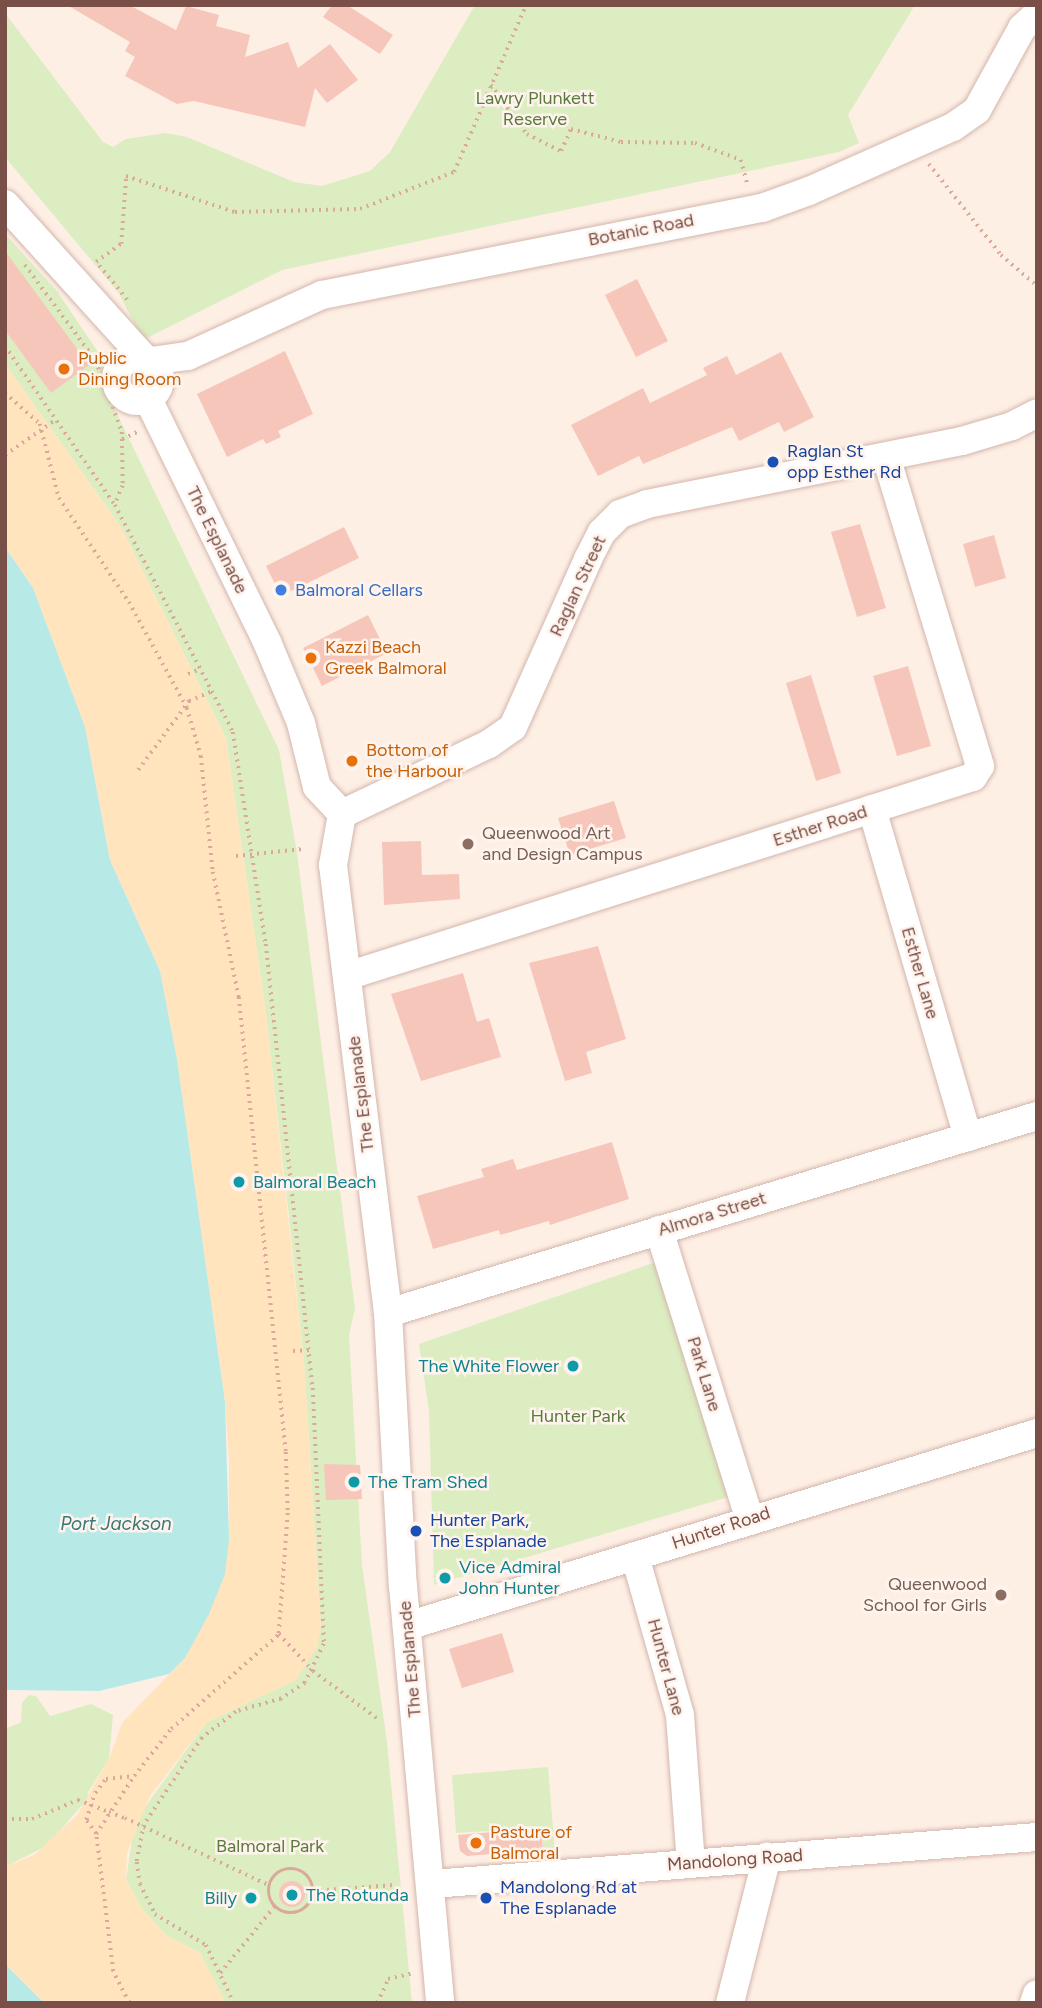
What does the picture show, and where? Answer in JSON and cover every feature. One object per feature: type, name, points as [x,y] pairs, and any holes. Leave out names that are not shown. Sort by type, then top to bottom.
[{"type":"street","name":"Botanic Road","points":[[132,369],[188,356],[322,295],[753,209],[809,191],[977,110],[1022,28],[1037,14]]},
{"type":"street","name":"The Esplanade","points":[[5,205],[76,286],[132,369],[267,642],[301,723],[317,787],[342,814],[333,865],[388,1313],[407,1626],[440,1971],[440,2003]]},
{"type":"street","name":"Raglan Street","points":[[342,814],[489,744],[513,727],[591,552],[620,514],[647,504],[988,434],[1037,413]]},
{"type":"street","name":"Esther Road","points":[[347,976],[973,778],[980,766],[886,457]]},
{"type":"street","name":"Esther Lane","points":[[872,809],[968,1137]]},
{"type":"street","name":"Almora Street","points":[[388,1313],[1037,1116]]},
{"type":"street","name":"Park Lane","points":[[659,1230],[748,1518]]},
{"type":"street","name":"Hunter Road","points":[[407,1626],[635,1556],[748,1518],[1037,1433]]},
{"type":"street","name":"Hunter Lane","points":[[635,1556],[680,1715],[691,1864]]},
{"type":"street","name":"Mandolong Road","points":[[432,1884],[1037,1838]]},
{"type":"street","points":[[730,2003],[767,1857]]},
{"type":"street","points":[[1034,2003],[1037,1994]]},
{"type":"path","points":[[135,310],[96,262],[121,244],[126,176],[235,212],[360,209],[454,172],[526,5]]},
{"type":"path","points":[[491,85],[527,134],[561,150],[571,130],[621,142],[695,143],[728,152],[741,160],[753,209]]},
{"type":"path","points":[[930,164],[1001,255],[1037,286]]},
{"type":"path","points":[[22,260],[132,369],[122,439],[123,486],[115,505]]},
{"type":"path","points":[[5,346],[54,421],[115,505],[233,732],[266,944],[309,1350],[325,1619],[324,1644],[313,1671],[281,1699],[217,1723],[142,1824],[137,1862],[140,1884],[155,1914],[206,1945],[234,2003]]},
{"type":"path","points":[[5,393],[40,424],[59,498],[129,602],[185,705],[201,756],[213,872],[239,998],[286,1452],[288,1513],[279,1634],[171,1729],[134,1776],[96,1834],[113,1971],[129,2003]]},
{"type":"path","points":[[5,455],[54,421]]},
{"type":"path","points":[[122,439],[139,431]]},
{"type":"path","points":[[188,674],[200,669]]},
{"type":"path","points":[[138,770],[185,705],[212,691]]},
{"type":"path","points":[[236,856],[303,849]]},
{"type":"path","points":[[293,1351],[309,1350]]},
{"type":"path","points":[[279,1634],[313,1671],[378,1719]]},
{"type":"path","points":[[96,1834],[87,1826],[90,1804],[106,1779],[134,1776]]},
{"type":"path","points":[[5,1819],[42,1816],[78,1800],[142,1824],[268,1885],[274,1907]]},
{"type":"path","points":[[268,1885],[283,1870],[297,1869],[309,1878],[313,1891],[308,1905],[295,1913],[274,1907]]},
{"type":"path","points":[[313,1891],[394,1885]]},
{"type":"path","points":[[220,1973],[274,1907]]},
{"type":"path","points":[[377,2003],[388,1979],[440,1971]]},
{"type":"green space","name":"Lawry Plunkett Reserve","points":[[475,5],[915,5],[848,115],[859,143],[839,152],[282,270],[143,340],[118,292],[5,157],[5,13],[103,142],[113,147],[126,139],[165,133],[187,137],[294,182],[322,186],[370,171],[390,152]]},
{"type":"green space","name":"Balmoral Park","points":[[5,234],[57,291],[100,355],[107,393],[279,750],[297,853],[355,1309],[349,1335],[362,1565],[387,1742],[412,2003],[226,2003],[200,1953],[167,1936],[142,1909],[126,1880],[134,1827],[82,1805],[48,1845],[5,1867],[5,1729],[21,1722],[22,1703],[29,1695],[36,1696],[50,1716],[91,1704],[113,1715],[109,1759],[87,1794],[139,1815],[206,1723],[252,1698],[321,1628],[304,1362],[289,1217],[265,1006],[226,738],[121,527],[5,364]]},
{"type":"green space","name":"Hunter Park","points":[[659,1261],[728,1497],[434,1585],[429,1411],[419,1344]]},
{"type":"green space","points":[[548,1767],[555,1852],[544,1853],[541,1828],[456,1833],[452,1775]]},
{"type":"sand","name":"Balmoral Beach","points":[[5,364],[121,527],[226,738],[265,1006],[304,1362],[321,1628],[317,1648],[296,1680],[206,1723],[150,1796],[127,1853],[126,1880],[142,1909],[167,1936],[200,1953],[226,2003],[44,2003],[5,1964],[5,1867],[34,1855],[77,1815],[109,1759],[122,1723],[185,1658],[229,1539],[229,1459],[225,1402],[177,1059],[160,971],[110,860],[85,727],[33,588],[5,547]]},
{"type":"water","name":"Port Jackson","points":[[5,547],[33,588],[85,727],[110,860],[160,971],[177,1059],[225,1402],[229,1539],[225,1574],[209,1614],[185,1658],[169,1674],[99,1691],[5,1690]]},
{"type":"water","points":[[5,1964],[44,2003],[5,2003]]},
{"type":"building","points":[[67,5],[129,5],[176,30],[186,6],[219,15],[216,26],[250,35],[245,57],[288,42],[298,68],[330,44],[358,80],[327,103],[315,88],[305,127],[194,101],[177,104],[125,76],[135,57],[125,51],[130,42]]},
{"type":"building","points":[[332,5],[347,5],[393,35],[380,54],[323,17]]},
{"type":"building","points":[[5,251],[89,365],[51,393],[5,330]]},
{"type":"building","points":[[637,279],[668,341],[636,357],[605,295]]},
{"type":"building","points":[[285,351],[313,414],[278,431],[281,437],[266,444],[263,439],[227,457],[197,394]]},
{"type":"building","points":[[781,352],[814,417],[784,432],[779,422],[739,441],[732,427],[643,464],[639,456],[598,476],[571,425],[643,388],[650,403],[707,375],[703,368],[727,356],[736,375]]},
{"type":"building","points":[[860,524],[886,608],[857,617],[831,532]]},
{"type":"building","points":[[344,527],[359,558],[281,596],[266,566]]},
{"type":"building","points":[[994,535],[1006,578],[975,587],[963,544]]},
{"type":"building","points":[[368,615],[387,653],[322,686],[303,648]]},
{"type":"building","points":[[908,666],[931,746],[897,756],[873,676]]},
{"type":"building","points":[[811,675],[841,773],[816,781],[786,683]]},
{"type":"building","points":[[614,801],[626,838],[570,855],[558,818]]},
{"type":"building","points":[[421,841],[422,875],[459,874],[460,899],[384,905],[382,842]]},
{"type":"building","points":[[598,946],[626,1039],[586,1052],[592,1073],[565,1081],[529,963]]},
{"type":"building","points":[[463,973],[477,1022],[489,1018],[501,1057],[421,1081],[391,994]]},
{"type":"building","points":[[612,1142],[629,1199],[550,1225],[549,1221],[500,1235],[499,1230],[433,1249],[417,1196],[484,1177],[481,1169],[513,1159],[517,1170]]},
{"type":"building","points":[[324,1464],[360,1465],[362,1499],[326,1500]]},
{"type":"building","points":[[502,1633],[514,1672],[462,1688],[449,1649]]},
{"type":"building","points":[[541,1828],[543,1850],[467,1856],[460,1851],[458,1835]]},
{"type":"building","name":"The Rotunda","points":[[292,1881],[301,1885],[305,1894],[301,1903],[292,1907],[283,1903],[279,1894],[283,1885]]},
{"type":"place","name":"Public Dining Room","points":[[64,369]]},
{"type":"place","name":"Raglan St opp Esther Rd","points":[[773,462]]},
{"type":"place","name":"Balmoral Cellars","points":[[281,590]]},
{"type":"place","name":"Kazzi Beach Greek Balmoral","points":[[311,658]]},
{"type":"place","name":"Bottom of the Harbour","points":[[352,761]]},
{"type":"place","name":"Queenwood Art and Design Campus","points":[[468,844]]},
{"type":"place","name":"Balmoral Beach","points":[[239,1182]]},
{"type":"place","name":"The White Flower","points":[[573,1366]]},
{"type":"place","name":"The Tram Shed","points":[[354,1482]]},
{"type":"place","name":"Hunter Park, The Esplanade","points":[[416,1531]]},
{"type":"place","name":"Vice Admiral John Hunter","points":[[445,1578]]},
{"type":"place","name":"Queenwood School for Girls","points":[[1001,1595]]},
{"type":"place","name":"Pasture of Balmoral","points":[[476,1843]]},
{"type":"place","name":"The Rotunda","points":[[292,1895]]},
{"type":"place","name":"Billy","points":[[251,1898]]},
{"type":"place","name":"Mandolong Rd at The Esplanade","points":[[486,1898]]}]
